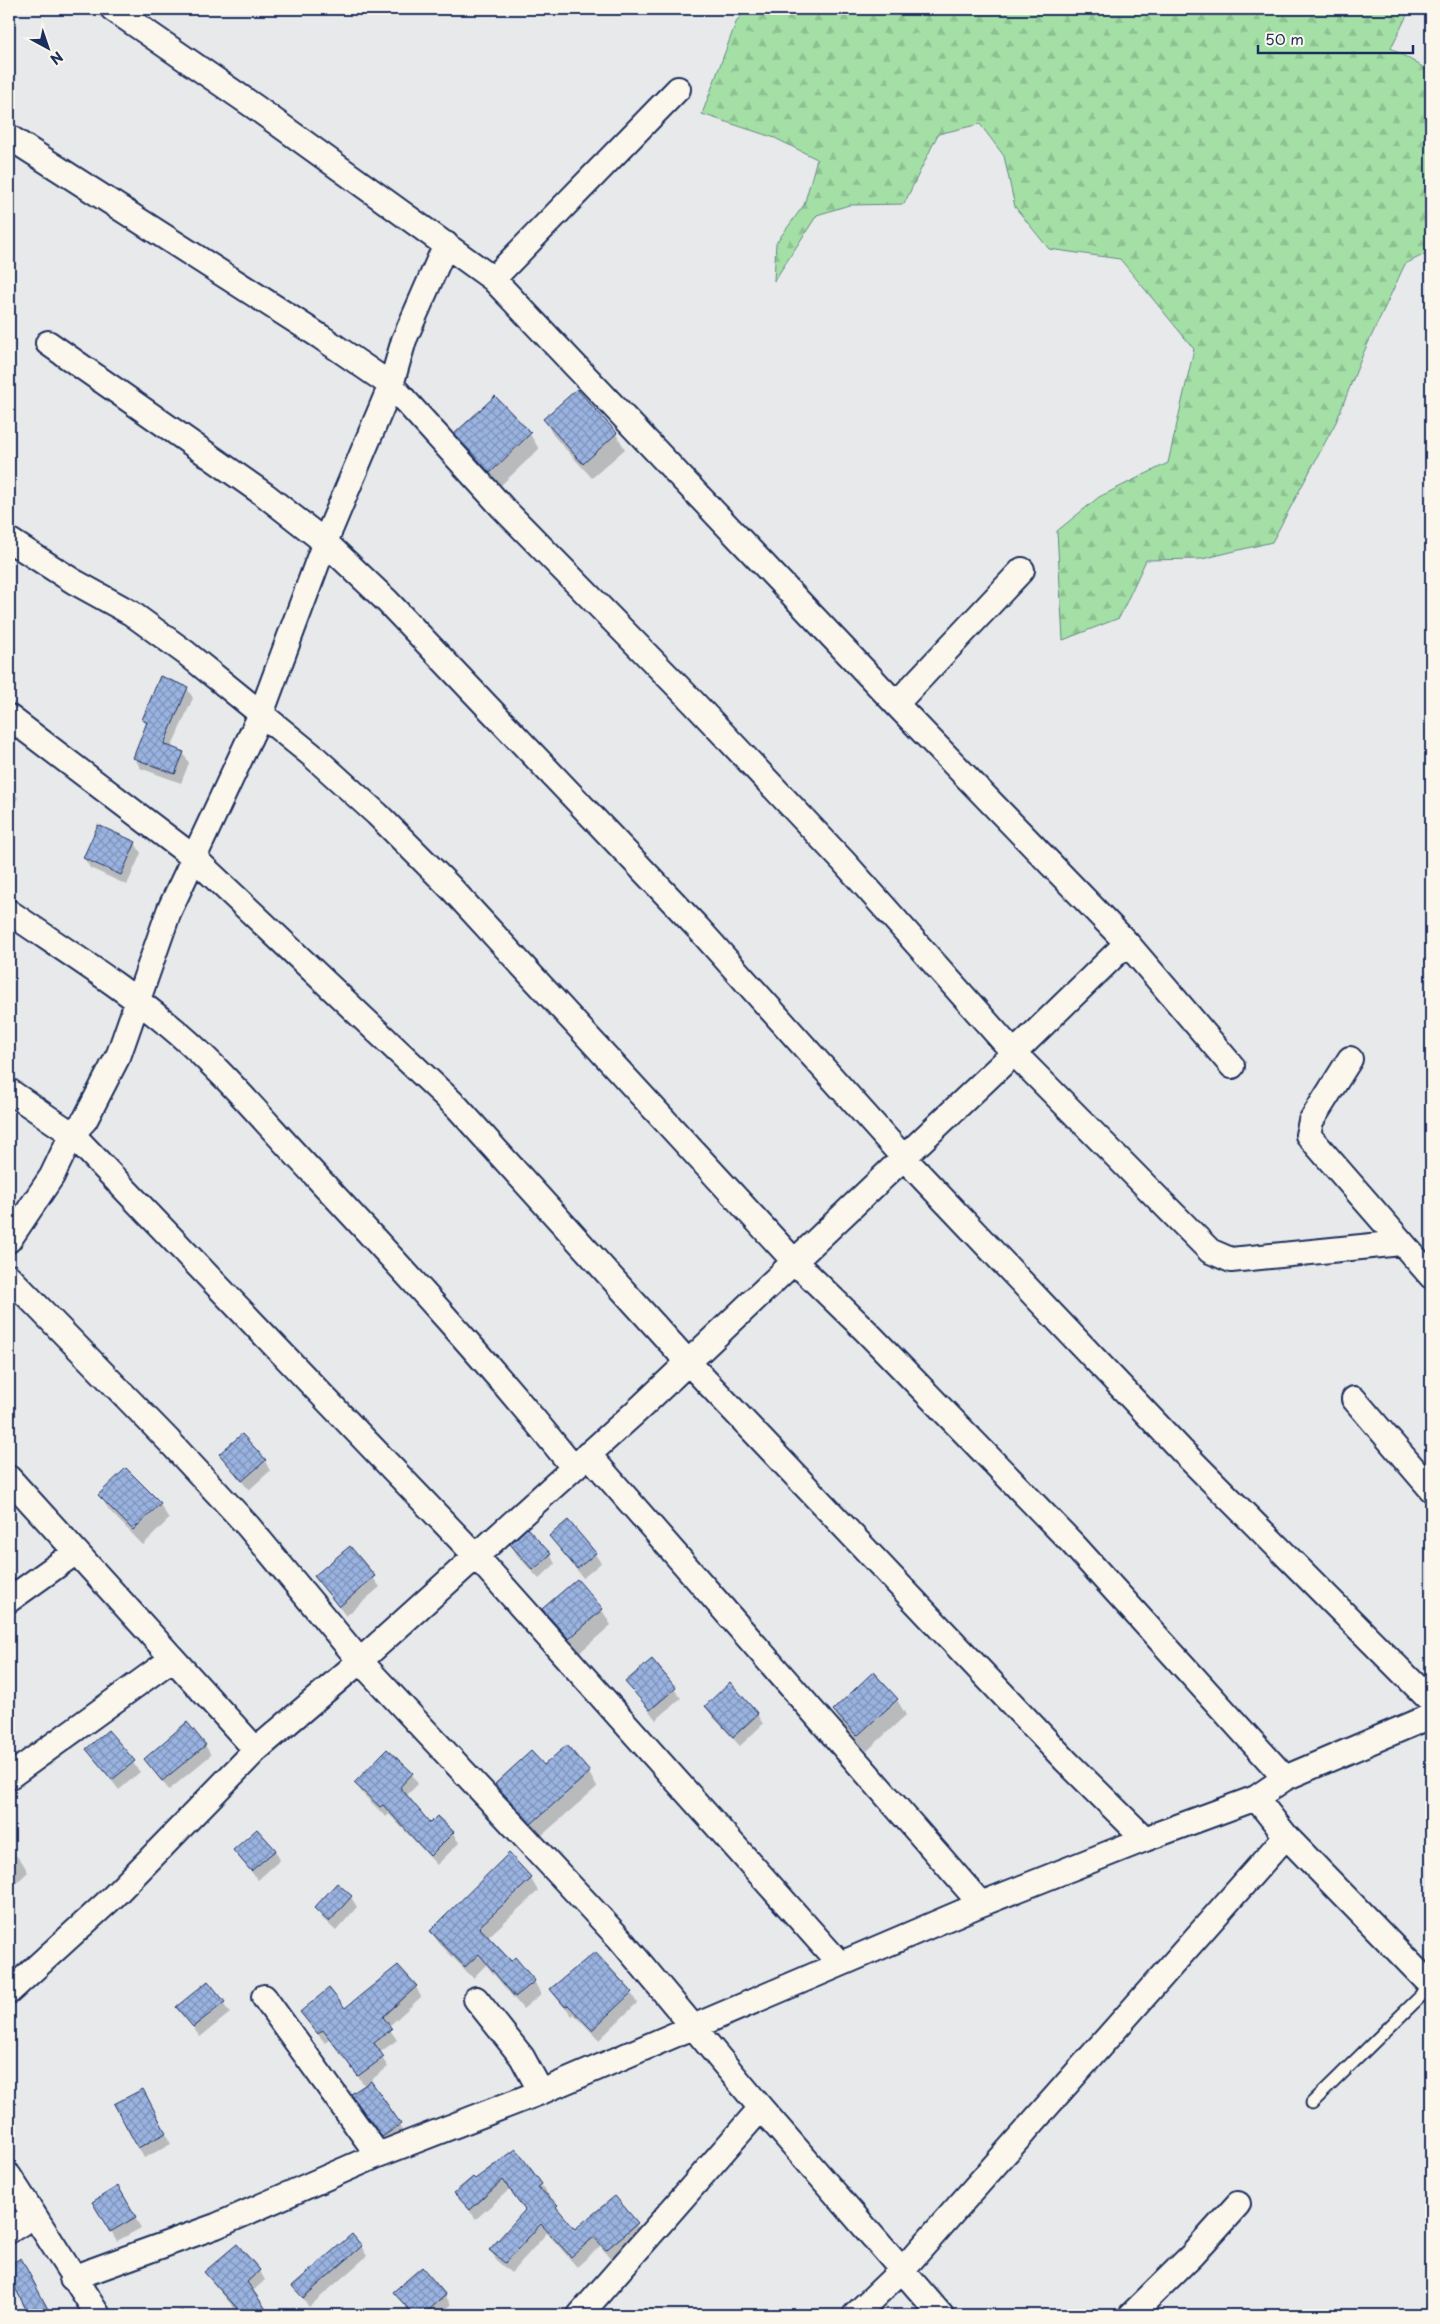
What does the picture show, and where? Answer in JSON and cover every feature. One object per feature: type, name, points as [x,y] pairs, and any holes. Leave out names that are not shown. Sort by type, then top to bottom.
[{"type":"street","points":[[112,9],[255,107],[493,279],[896,704],[1127,943],[1232,1066]]},
{"type":"street","points":[[493,279],[678,89]]},
{"type":"street","points":[[9,137],[321,337],[391,385],[502,507],[694,702],[838,854],[1014,1054],[1210,1251],[1231,1260],[1401,1243]]},
{"type":"street","points":[[9,1240],[52,1176],[72,1134],[85,1120],[101,1093],[119,1054],[169,911],[261,714],[325,542],[391,385],[404,340],[446,244]]},
{"type":"street","points":[[48,343],[265,495],[325,542],[387,601],[692,921],[903,1157],[1182,1452],[1431,1701]]},
{"type":"street","points":[[9,540],[73,581],[131,612],[186,653],[313,756],[377,814],[451,888],[794,1261],[1073,1544],[1284,1778]]},
{"type":"street","points":[[896,704],[1022,570]]},
{"type":"street","points":[[9,717],[193,857],[458,1108],[687,1361],[1066,1760],[1145,1839]]},
{"type":"street","points":[[9,912],[138,1000],[180,1035],[224,1079],[410,1277],[513,1392],[580,1461],[981,1904]]},
{"type":"street","points":[[9,1992],[40,1966],[113,1897],[256,1750],[360,1660],[580,1461],[1014,1054],[1127,943]]},
{"type":"street","points":[[1350,1059],[1311,1121],[1308,1136],[1431,1276]]},
{"type":"street","points":[[9,1091],[72,1134],[476,1556],[840,1964]]},
{"type":"street","points":[[9,1277],[168,1440],[241,1519],[360,1660],[620,1939],[667,1992],[692,2026],[761,2108],[903,2269],[941,2315]]},
{"type":"street","points":[[1354,1399],[1431,1489]]},
{"type":"street","points":[[9,1478],[256,1750]]},
{"type":"street","points":[[9,1600],[76,1552]]},
{"type":"street","points":[[9,1777],[172,1659]]},
{"type":"street","points":[[72,2278],[216,2226],[378,2154],[541,2092],[981,1904],[1145,1839],[1256,1798],[1284,1778],[1431,1716]]},
{"type":"street","points":[[1256,1798],[1286,1836],[1431,1985]]},
{"type":"street","points":[[855,2315],[903,2269],[1286,1836]]},
{"type":"street","points":[[264,1997],[378,2154]]},
{"type":"street","points":[[476,2000],[522,2057],[541,2092]]},
{"type":"street","points":[[580,2315],[761,2108]]},
{"type":"street","points":[[9,2176],[72,2278],[98,2315]]},
{"type":"street","points":[[1131,2315],[1192,2255],[1238,2204]]},
{"type":"street","points":[[9,2231],[33,2216]]},
{"type":"lane","points":[[1312,2103],[1431,1985]]},
{"type":"green space","points":[[748,9],[1410,9],[1391,48],[1426,69],[1431,68],[1431,251],[1405,264],[1363,354],[1336,422],[1272,542],[1202,559],[1146,560],[1119,618],[1063,640],[1057,531],[1099,497],[1168,463],[1194,349],[1120,259],[1049,249],[1015,207],[1004,156],[980,124],[938,134],[904,204],[849,205],[817,215],[774,281],[776,243],[804,205],[817,159],[775,138],[702,114],[737,20]]},
{"type":"building","points":[[577,389],[617,433],[583,464],[543,419]]},
{"type":"building","points":[[495,396],[531,433],[490,473],[454,434]]},
{"type":"building","points":[[160,676],[188,687],[164,744],[184,752],[175,774],[133,758],[147,722],[142,720]]},
{"type":"building","points":[[98,825],[136,842],[121,875],[83,858]]},
{"type":"building","points":[[242,1434],[266,1460],[242,1481],[219,1454]]},
{"type":"building","points":[[126,1468],[161,1503],[133,1530],[98,1495]]},
{"type":"building","points":[[568,1520],[596,1553],[577,1569],[549,1536]]},
{"type":"building","points":[[527,1528],[551,1554],[533,1570],[510,1544]]},
{"type":"building","points":[[350,1546],[375,1576],[339,1607],[314,1576]]},
{"type":"building","points":[[577,1579],[603,1609],[569,1639],[542,1609]]},
{"type":"building","points":[[652,1659],[676,1688],[650,1710],[625,1682]]},
{"type":"building","points":[[873,1672],[898,1699],[857,1736],[833,1710]]},
{"type":"building","points":[[730,1682],[758,1714],[733,1737],[705,1706]]},
{"type":"building","points":[[187,1722],[206,1745],[162,1781],[144,1759]]},
{"type":"building","points":[[108,1730],[135,1761],[112,1780],[86,1749]]},
{"type":"building","points":[[567,1745],[590,1772],[531,1824],[495,1784],[531,1751],[544,1765]]},
{"type":"building","points":[[387,1749],[413,1773],[400,1787],[430,1823],[437,1816],[454,1832],[430,1856],[383,1805],[380,1807],[354,1783]]},
{"type":"building","points":[[257,1829],[276,1850],[251,1871],[233,1850]]},
{"type":"building","points":[[509,1853],[532,1878],[479,1927],[511,1961],[515,1957],[535,1981],[515,1997],[479,1954],[465,1967],[430,1931]]},
{"type":"building","points":[[337,1883],[352,1896],[329,1922],[314,1908]]},
{"type":"building","points":[[595,1952],[632,1992],[592,2030],[568,2005],[565,2007],[550,1989]]},
{"type":"building","points":[[398,1965],[417,1986],[383,2017],[392,2029],[374,2043],[384,2057],[358,2076],[323,2030],[318,2034],[300,2012],[329,1988],[345,2008]]},
{"type":"building","points":[[208,1981],[225,2002],[193,2027],[176,2007]]},
{"type":"building","points":[[371,2081],[401,2124],[382,2137],[351,2094]]},
{"type":"building","points":[[143,2089],[166,2133],[138,2148],[114,2104]]},
{"type":"building","points":[[516,2149],[542,2184],[538,2187],[558,2205],[556,2207],[575,2229],[615,2196],[638,2223],[606,2250],[594,2237],[571,2257],[541,2224],[505,2263],[489,2250],[525,2210],[503,2180],[470,2210],[454,2193],[473,2177],[475,2179]]},
{"type":"building","points":[[118,2186],[136,2217],[110,2232],[92,2202]]},
{"type":"building","points":[[352,2234],[362,2246],[303,2298],[292,2286]]},
{"type":"building","points":[[237,2244],[260,2270],[247,2282],[270,2315],[243,2315],[204,2272]]},
{"type":"building","points":[[21,2258],[51,2315],[29,2315],[9,2276],[9,2265]]},
{"type":"building","points":[[422,2267],[446,2295],[423,2315],[414,2315],[393,2292]]}]
